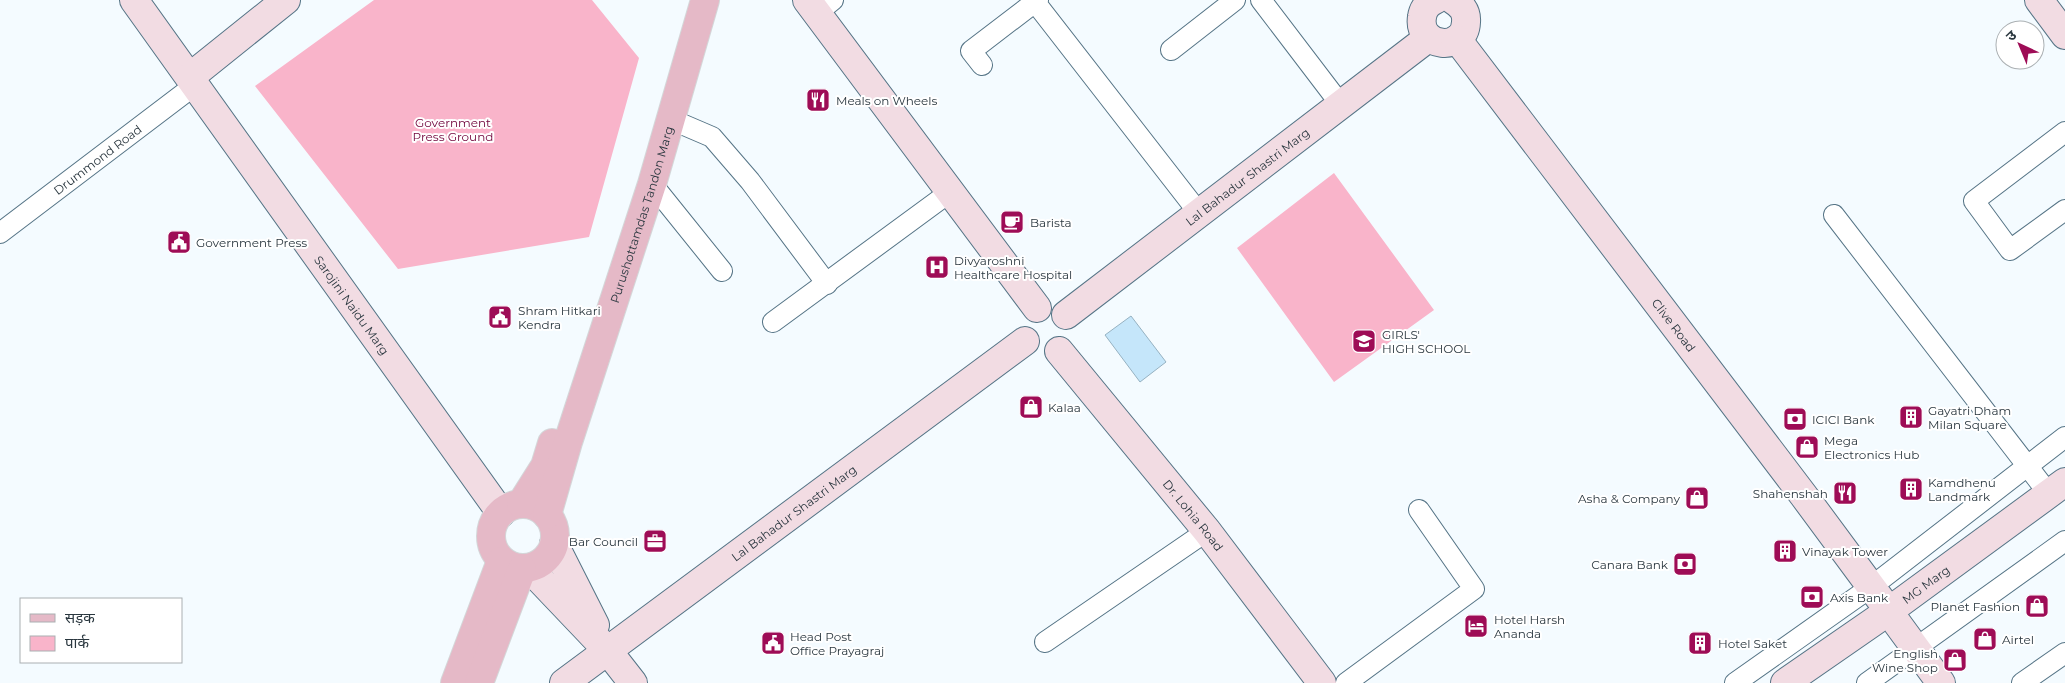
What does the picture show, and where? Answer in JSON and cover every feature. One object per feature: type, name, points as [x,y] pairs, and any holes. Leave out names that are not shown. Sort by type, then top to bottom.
[{"type":"main road","points":[[511,509],[537,507],[547,515],[553,524],[554,544],[542,562],[517,566],[492,545],[491,534],[493,524],[511,509],[545,466],[689,0]]},
{"type":"main road","name":"Purushottamdas Tandon Marg","points":[[547,515],[568,442],[652,184],[705,0]]},
{"type":"main road","points":[[454,683],[517,566]]},
{"type":"main road","points":[[479,683],[517,566]]},
{"type":"street","name":"Sarojini Naidu Marg","points":[[134,0],[511,509]]},
{"type":"street","points":[[193,81],[286,0]]},
{"type":"street","points":[[1171,50],[1234,0]]},
{"type":"street","points":[[1261,0],[1341,105]]},
{"type":"street","points":[[982,65],[971,51],[1035,1],[1199,214]]},
{"type":"street","points":[[1446,1],[1467,19],[1466,27],[1457,39],[1452,42],[1439,43],[1428,38],[1423,31],[1421,23],[1426,7],[1446,1]]},
{"type":"street","points":[[819,4],[950,192],[1037,308]]},
{"type":"street","name":"Lal Bahadur Shastri Marg","points":[[1066,315],[1428,38]]},
{"type":"street","name":"Clive Road","points":[[1457,39],[1871,587],[1941,683]]},
{"type":"street","name":"Drummond Road","points":[[0,233],[193,81]]},
{"type":"street","points":[[670,119],[712,136],[750,181],[827,284]]},
{"type":"street","points":[[2065,132],[1974,201],[2010,250],[2065,210]]},
{"type":"street","points":[[652,184],[722,271]]},
{"type":"street","points":[[773,322],[950,192]]},
{"type":"street","points":[[1834,215],[2027,466],[2060,492]]},
{"type":"street","points":[[1052,306],[1060,309],[1070,322],[1071,330],[1066,346],[1059,352],[1051,354],[1035,352],[1025,341],[1023,326],[1026,318],[1037,308],[1052,306]]},
{"type":"street","name":"Lal Bahadur Shastri Marg","points":[[564,683],[1025,341]]},
{"type":"street","name":"Dr. Lohia Road","points":[[1059,352],[1207,531],[1322,683]]},
{"type":"street","points":[[1735,683],[1871,587],[2065,437]]},
{"type":"street","name":"MG Marg","points":[[1812,683],[1893,617],[2060,492]]},
{"type":"street","points":[[1346,683],[1474,589],[1419,510]]},
{"type":"street","points":[[1045,642],[1207,531]]},
{"type":"street","points":[[1867,683],[2065,540]]},
{"type":"street","points":[[554,544],[608,651]]},
{"type":"street","points":[[517,566],[608,651],[633,683]]},
{"type":"street","name":"MG Marg","points":[[1785,683],[1893,617]]},
{"type":"street","points":[[2022,683],[2065,653]]},
{"type":"green space","name":"Government Press Ground","points":[[374,0],[592,0],[639,58],[589,237],[398,269],[255,86]]},
{"type":"green space","points":[[1334,173],[1434,310],[1334,382],[1237,248]]},
{"type":"water","points":[[1131,316],[1166,362],[1140,382],[1105,335]]},
{"type":"place","name":"Meals on Wheels","points":[[818,100]]},
{"type":"place","name":"Barista","points":[[1012,222]]},
{"type":"place","name":"Government Press","points":[[179,242]]},
{"type":"place","name":"Divyaroshni Healthcare Hospital","points":[[937,267]]},
{"type":"place","name":"Shram Hitkari Kendra","points":[[500,317]]},
{"type":"place","name":"GIRLS' HIGH SCHOOL","points":[[1364,341]]},
{"type":"place","name":"Kalaa","points":[[1031,407]]},
{"type":"place","name":"Gayatri Dham Milan Square","points":[[1911,417]]},
{"type":"place","name":"ICICI Bank","points":[[1795,419]]},
{"type":"place","name":"Mega Electronics Hub","points":[[1807,447]]},
{"type":"place","name":"Kamdhenu Landmark","points":[[1911,489]]},
{"type":"place","name":"Shahenshah","points":[[1845,493]]},
{"type":"place","name":"Asha & Company","points":[[1697,498]]},
{"type":"place","name":"Bar Council","points":[[655,541]]},
{"type":"place","name":"Vinayak Tower","points":[[1785,551]]},
{"type":"place","name":"Canara Bank","points":[[1685,564]]},
{"type":"place","name":"Axis Bank","points":[[1812,597]]},
{"type":"place","name":"Planet Fashion","points":[[2037,606]]},
{"type":"place","name":"Hotel Harsh Ananda","points":[[1476,626]]},
{"type":"place","name":"Airtel","points":[[1985,639]]},
{"type":"place","name":"Head Post Office Prayagraj","points":[[773,643]]},
{"type":"place","name":"Hotel Saket","points":[[1700,643]]},
{"type":"place","name":"English Wine Shop","points":[[1955,660]]}]
